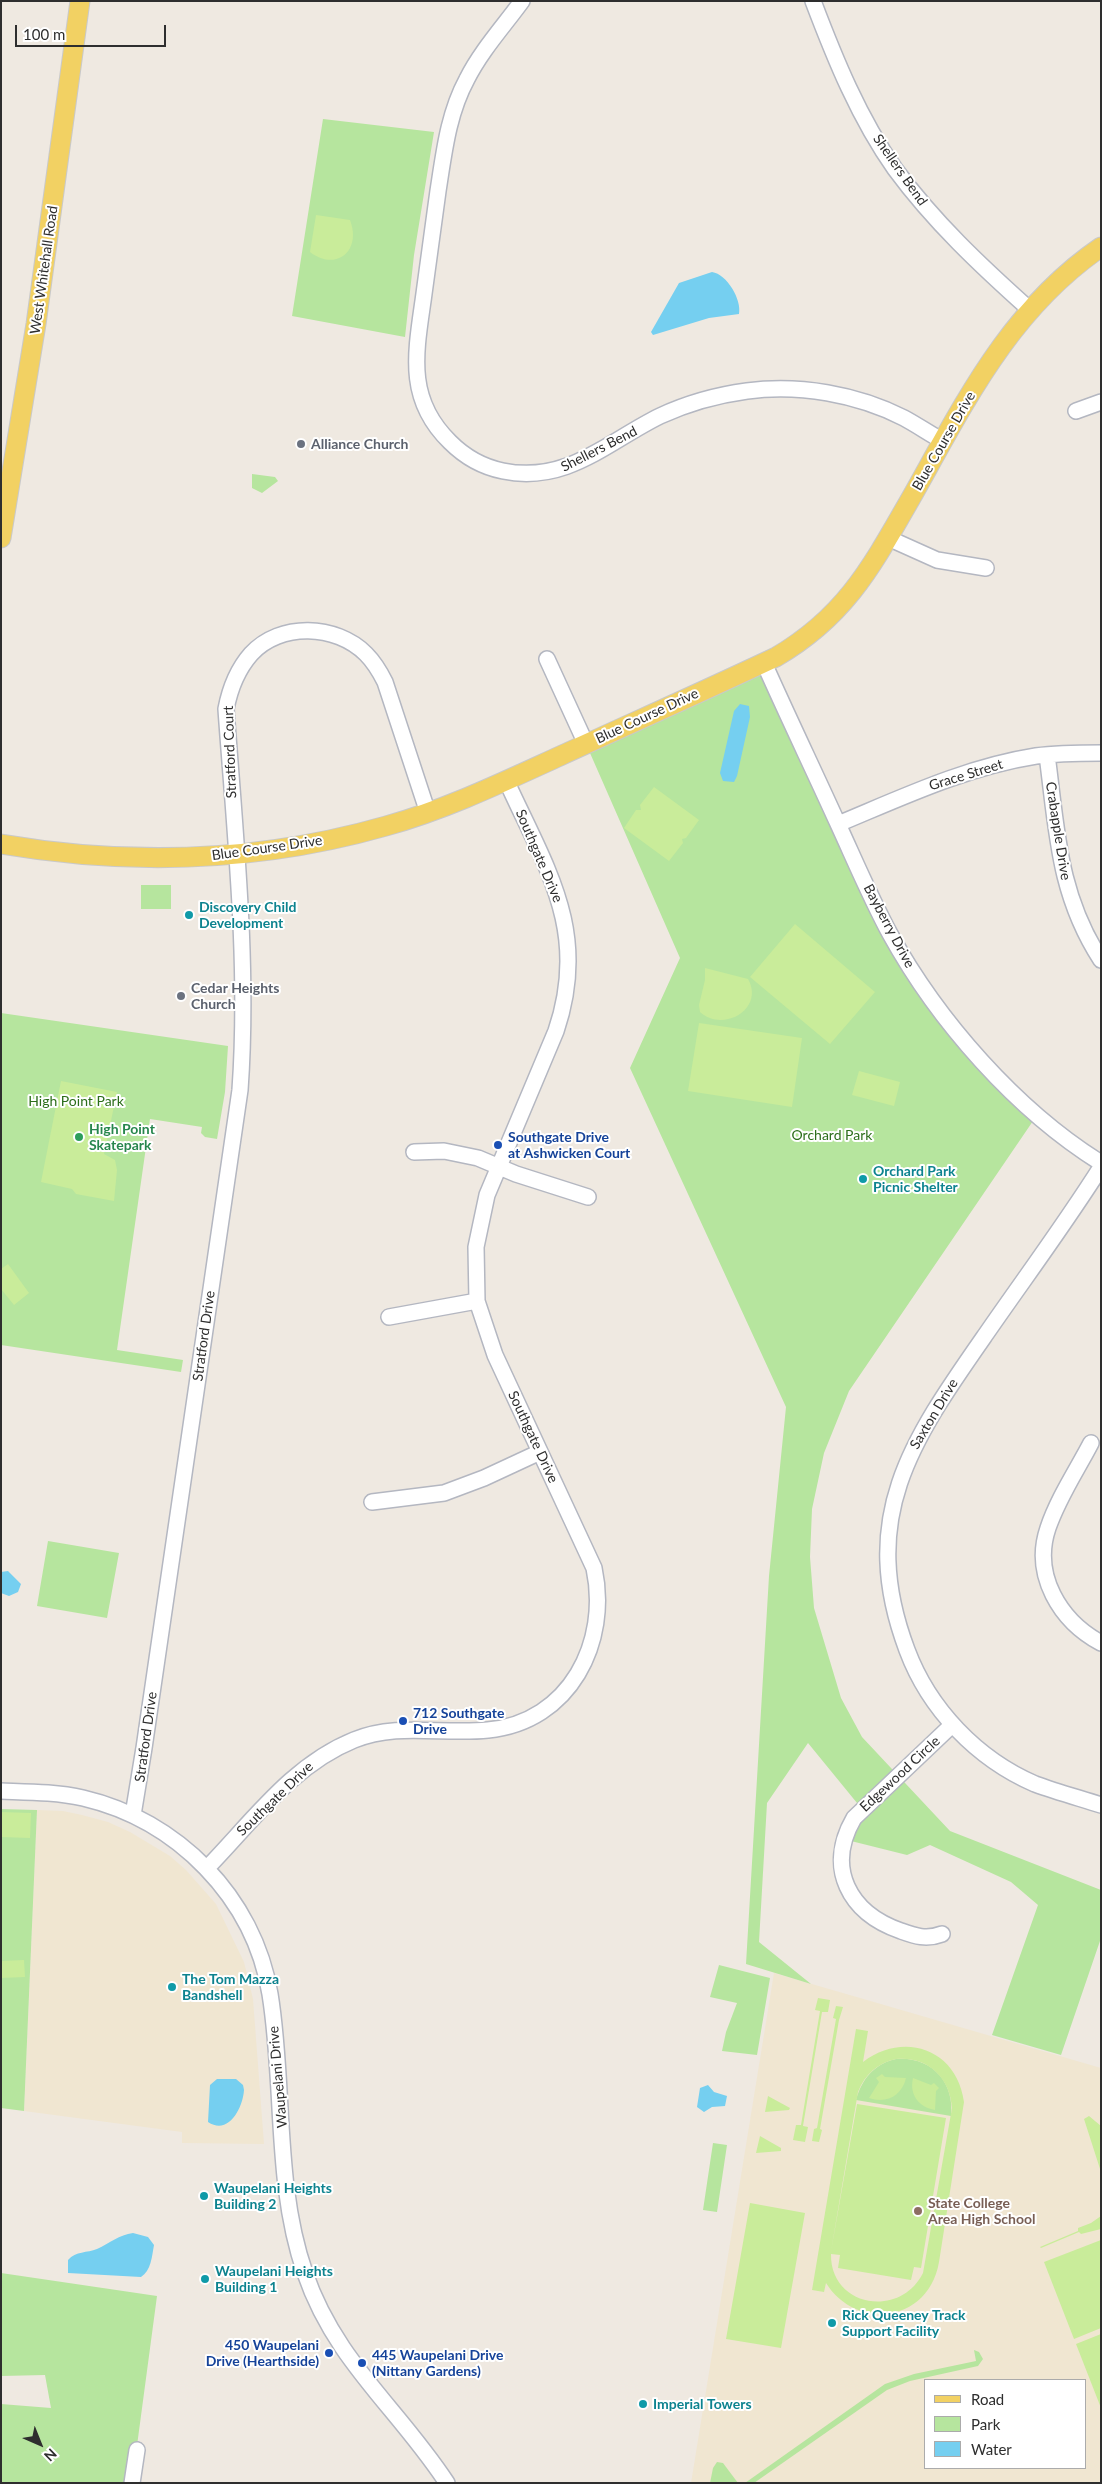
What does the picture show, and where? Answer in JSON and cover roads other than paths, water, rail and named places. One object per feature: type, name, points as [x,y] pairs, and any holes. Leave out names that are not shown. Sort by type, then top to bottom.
[{"type":"main road","name":"West Whitehall Road","points":[[1,538],[36,324],[80,1]]},
{"type":"main road","name":"Blue Course Drive","points":[[1,844],[81,855],[138,858],[236,855],[326,841],[428,813],[506,780],[764,663],[799,643],[836,613],[858,587],[996,352],[1030,310],[1068,272],[1101,247]]},
{"type":"street","name":"Shellers Bend","points":[[522,1],[466,79],[446,134],[416,350],[419,392],[428,413],[441,433],[470,458],[497,470],[514,473],[551,472],[574,465],[659,417],[685,405],[716,396],[783,388],[817,391],[878,407],[904,418],[943,441]]},
{"type":"street","name":"Shellers Bend","points":[[813,1],[844,80],[895,168],[945,230],[1030,310]]},
{"type":"street","points":[[1076,411],[1101,402]]},
{"type":"street","points":[[888,538],[917,553],[936,560],[986,568]]},
{"type":"street","name":"Stratford Court","points":[[236,855],[226,709],[230,689],[239,670],[252,653],[269,640],[285,634],[302,631],[324,633],[354,644],[366,654],[378,669],[385,682],[428,813]]},
{"type":"street","points":[[547,659],[586,744]]},
{"type":"street","name":"Bayberry Drive","points":[[764,663],[890,934],[945,1017],[992,1072],[1069,1141],[1101,1163]]},
{"type":"street","name":"Grace Street","points":[[838,824],[967,772],[1047,754],[1101,753]]},
{"type":"street","name":"Crabapple Drive","points":[[1047,754],[1063,872],[1068,894],[1083,929],[1101,960]]},
{"type":"street","name":"Southgate Drive","points":[[207,1868],[298,1774],[335,1748],[356,1739],[391,1731],[467,1732],[491,1730],[515,1724],[547,1707],[570,1685],[587,1658],[593,1641],[597,1625],[598,1587],[594,1568],[495,1355],[477,1303],[474,1270],[478,1232],[487,1195],[556,1031],[563,1011],[568,983],[569,945],[560,898],[506,780]]},
{"type":"street","name":"Stratford Drive","points":[[132,1815],[143,1758],[240,1090],[244,1033],[236,855]]},
{"type":"street","points":[[414,1152],[454,1152],[498,1165],[516,1174],[588,1197]]},
{"type":"street","name":"Saxton Drive","points":[[1101,1167],[922,1427],[897,1486],[890,1522],[888,1549],[888,1576],[898,1628],[911,1662],[928,1693],[952,1725],[972,1744],[1012,1772],[1034,1783],[1101,1805]]},
{"type":"street","points":[[389,1317],[449,1307],[455,1310],[477,1303]]},
{"type":"street","points":[[1092,1443],[1053,1513],[1045,1541],[1044,1558],[1051,1592],[1059,1607],[1076,1627],[1101,1643]]},
{"type":"street","points":[[372,1502],[444,1493],[484,1478],[540,1452]]},
{"type":"street","name":"Edgewood Circle","points":[[942,1934],[927,1938],[918,1937],[882,1924],[869,1916],[858,1905],[847,1888],[842,1859],[845,1835],[860,1811],[952,1725]]},
{"type":"street","name":"Waupelani Drive","points":[[1,1791],[54,1794],[81,1798],[132,1815],[169,1836],[207,1868],[245,1921],[260,1954],[273,2014],[290,2212],[296,2245],[308,2284],[326,2322],[351,2363],[414,2438],[447,2483]]},
{"type":"street","points":[[132,2483],[137,2450]]},
{"type":"water","points":[[712,272],[723,277],[732,288],[738,302],[739,314],[709,318],[653,335],[651,332],[679,283]]},
{"type":"water","points":[[740,704],[749,706],[750,717],[737,776],[734,782],[723,781],[720,773],[734,711]]},
{"type":"water","points":[[8,1571],[21,1584],[18,1592],[9,1596],[1,1593],[1,1572]]},
{"type":"water","points":[[217,2079],[236,2079],[243,2085],[244,2090],[241,2104],[234,2118],[222,2125],[208,2122],[210,2085]]},
{"type":"water","points":[[708,2085],[714,2092],[727,2096],[725,2106],[712,2107],[704,2112],[697,2107],[700,2088]]},
{"type":"water","points":[[133,2233],[148,2237],[154,2245],[149,2267],[141,2277],[68,2273],[68,2260],[71,2257],[97,2249],[119,2237]]},
{"type":"place","name":"Alliance Church","points":[[301,444]]},
{"type":"place","name":"Discovery Child Development","points":[[189,915]]},
{"type":"place","name":"Cedar Heights Church","points":[[181,996]]},
{"type":"place","name":"High Point Skatepark","points":[[79,1137]]},
{"type":"place","name":"Southgate Drive at Ashwicken Court","points":[[498,1145]]},
{"type":"place","name":"Orchard Park Picnic Shelter","points":[[863,1179]]},
{"type":"place","name":"712 Southgate Drive","points":[[403,1721]]},
{"type":"place","name":"The Tom Mazza Bandshell","points":[[172,1987]]},
{"type":"place","name":"Waupelani Heights Building 2","points":[[204,2196]]},
{"type":"place","name":"State College Area High School","points":[[918,2211]]},
{"type":"place","name":"Waupelani Heights Building 1","points":[[205,2279]]},
{"type":"place","name":"Rick Queeney Track Support Facility","points":[[832,2323]]},
{"type":"place","name":"450 Waupelani Drive (Hearthside)","points":[[329,2353]]},
{"type":"place","name":"445 Waupelani Drive (Nittany Gardens)","points":[[362,2363]]},
{"type":"place","name":"Imperial Towers","points":[[643,2404]]},
{"type":"park label","name":"High Point Park","points":[[76,1101]]},
{"type":"park label","name":"Orchard Park","points":[[832,1135]]}]
